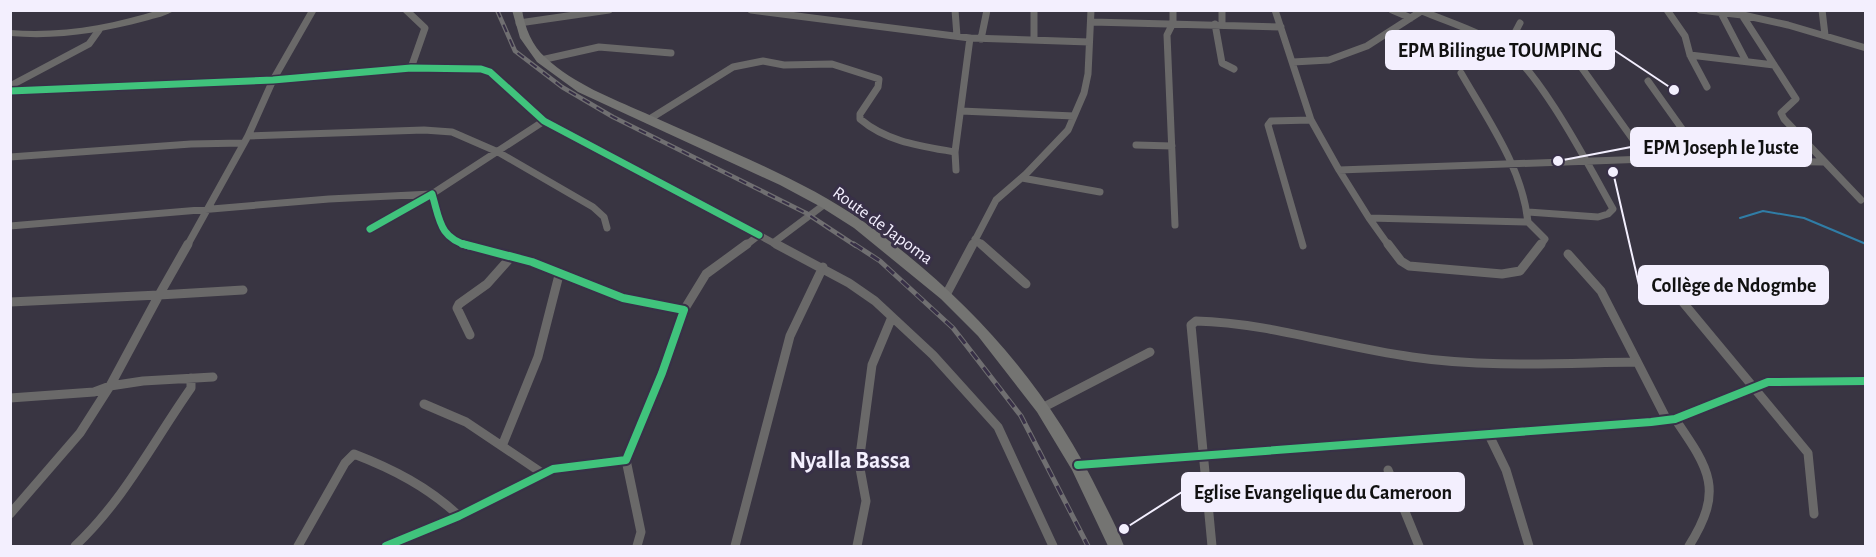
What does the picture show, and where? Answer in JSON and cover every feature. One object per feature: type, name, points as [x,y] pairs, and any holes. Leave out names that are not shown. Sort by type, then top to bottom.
[{"type":"main road","points":[[10,33],[44,35],[99,30],[171,10]]},
{"type":"main road","name":"Route de Japoma","points":[[518,17],[525,38],[541,60],[597,98],[784,182],[825,204],[859,225],[946,295],[983,332],[1042,408],[1078,465],[1116,546]]},
{"type":"street","points":[[10,514],[80,433],[110,386],[245,140],[273,80],[313,10]]},
{"type":"street","points":[[406,10],[425,28],[411,68]]},
{"type":"street","points":[[518,17],[609,10]]},
{"type":"street","points":[[751,10],[970,38],[1089,42]]},
{"type":"street","points":[[847,21],[852,10]]},
{"type":"street","points":[[955,10],[957,36]]},
{"type":"street","points":[[981,39],[987,10]]},
{"type":"street","points":[[1034,10],[1034,40]]},
{"type":"street","points":[[946,295],[996,200],[1022,178],[1068,130],[1084,93],[1088,74],[1091,10]]},
{"type":"street","points":[[1173,10],[1173,23],[1167,35],[1175,225]]},
{"type":"street","points":[[1222,10],[1218,24],[1222,63],[1234,69]]},
{"type":"street","points":[[1275,10],[1311,120],[1369,218],[1405,264],[1502,274],[1520,271],[1545,239],[1528,222],[1369,218]]},
{"type":"street","points":[[1392,10],[1412,18]]},
{"type":"street","points":[[1667,10],[1685,36],[1690,55],[1707,87]]},
{"type":"street","points":[[1700,10],[1768,20],[1866,48]]},
{"type":"street","points":[[1765,10],[1768,20]]},
{"type":"street","points":[[1822,10],[1825,35]]},
{"type":"street","points":[[1293,62],[1329,60],[1376,42],[1422,11],[1507,48],[1539,88],[1613,209],[1598,217],[1528,212]]},
{"type":"street","points":[[1725,12],[1746,61]]},
{"type":"street","points":[[1743,15],[1795,93],[1796,99],[1781,113],[1822,162],[1861,200]]},
{"type":"street","points":[[1092,22],[1281,27]]},
{"type":"street","points":[[1507,48],[1520,23]]},
{"type":"street","points":[[10,86],[89,44],[99,30]]},
{"type":"street","points":[[956,170],[955,152],[970,38]]},
{"type":"street","points":[[541,60],[599,47],[671,53]]},
{"type":"street","points":[[1690,55],[1774,64]]},
{"type":"street","points":[[648,120],[733,67],[764,61],[784,65],[832,64],[879,79],[878,87],[860,114],[866,125],[898,138],[955,152]]},
{"type":"street","points":[[1579,64],[1647,159]]},
{"type":"street","points":[[10,91],[273,80],[411,68],[471,68],[490,72],[544,121],[773,243],[823,267],[875,301],[933,355],[994,421],[1053,546]]},
{"type":"street","points":[[1461,73],[1512,163],[1528,212],[1528,222]]},
{"type":"street","points":[[10,79],[20,80]]},
{"type":"street","points":[[1648,81],[1705,161]]},
{"type":"street","points":[[962,111],[1074,116]]},
{"type":"street","points":[[1303,246],[1287,198],[1268,125],[1271,121],[1311,120]]},
{"type":"street","points":[[370,230],[498,153],[544,121]]},
{"type":"street","points":[[10,158],[245,140],[434,130],[452,132],[498,153],[593,207],[604,217],[607,228]]},
{"type":"street","points":[[1136,145],[1172,146]]},
{"type":"street","points":[[1339,170],[1647,159],[1822,162]]},
{"type":"street","points":[[1022,178],[1100,192]]},
{"type":"street","points":[[10,226],[329,199],[432,194]]},
{"type":"street","points":[[432,194],[445,234],[468,246],[532,262],[623,298],[684,310]]},
{"type":"street","points":[[773,243],[825,204]]},
{"type":"street","points":[[637,546],[640,532],[626,460],[662,373],[684,310],[706,274],[714,266],[759,235]]},
{"type":"street","points":[[975,239],[1003,261],[1026,284]]},
{"type":"street","points":[[1568,255],[1601,291],[1615,314],[1636,362],[1671,419],[1701,458],[1710,488],[1707,513],[1689,546]]},
{"type":"street","points":[[470,335],[457,308],[459,304],[487,284],[511,257]]},
{"type":"street","points":[[735,546],[790,336],[823,267]]},
{"type":"street","points":[[502,446],[538,357],[560,275]]},
{"type":"street","points":[[10,302],[243,290]]},
{"type":"street","points":[[1676,294],[1808,453],[1814,494],[1814,514]]},
{"type":"street","points":[[857,546],[866,501],[859,464],[872,365],[892,317]]},
{"type":"street","points":[[1212,546],[1191,325],[1196,321],[1230,321],[1302,333],[1412,357],[1468,364],[1636,362]]},
{"type":"street","points":[[1042,408],[1150,352]]},
{"type":"street","points":[[10,398],[94,392],[110,386],[143,381],[213,377]]},
{"type":"street","points":[[75,546],[99,525],[133,480],[191,388],[191,378]]},
{"type":"street","points":[[1078,465],[1489,435],[1671,419],[1768,382],[1866,381]]},
{"type":"street","points":[[424,404],[466,422],[542,473]]},
{"type":"street","points":[[1489,435],[1506,470],[1529,546]]},
{"type":"street","points":[[298,546],[345,463],[354,454],[400,472],[432,491],[459,516]]},
{"type":"street","points":[[386,546],[459,516],[553,469],[626,460]]},
{"type":"street","points":[[1388,470],[1419,546]]},
{"type":"waterway","points":[[1740,218],[1763,211],[1804,218],[1866,244]]},
{"type":"railway","points":[[497,10],[515,51],[562,87],[613,117],[806,213],[856,246]]},
{"type":"railway","points":[[854,244],[880,261],[953,328],[1021,416],[1088,546]]},
{"type":"cycle path","points":[[10,91],[273,80],[411,68],[481,69],[490,72],[544,121],[759,235]]},
{"type":"cycle path","points":[[370,229],[432,194],[445,234],[455,242],[532,262],[623,298],[684,310],[662,373],[626,460],[553,469],[459,516],[386,546]]},
{"type":"cycle path","points":[[1078,465],[1651,422],[1675,419],[1768,382],[1866,381]]},
{"type":"place","name":"EPM Bilingue TOUMPING","points":[[1674,90]]},
{"type":"place","name":"EPM Joseph le Juste","points":[[1558,161]]},
{"type":"place","name":"Collège de Ndogmbe","points":[[1613,172]]},
{"type":"place","name":"Eglise Evangelique du Cameroon","points":[[1124,529]]},
{"type":"district","name":"Nyalla Bassa","points":[[850,460]]}]
